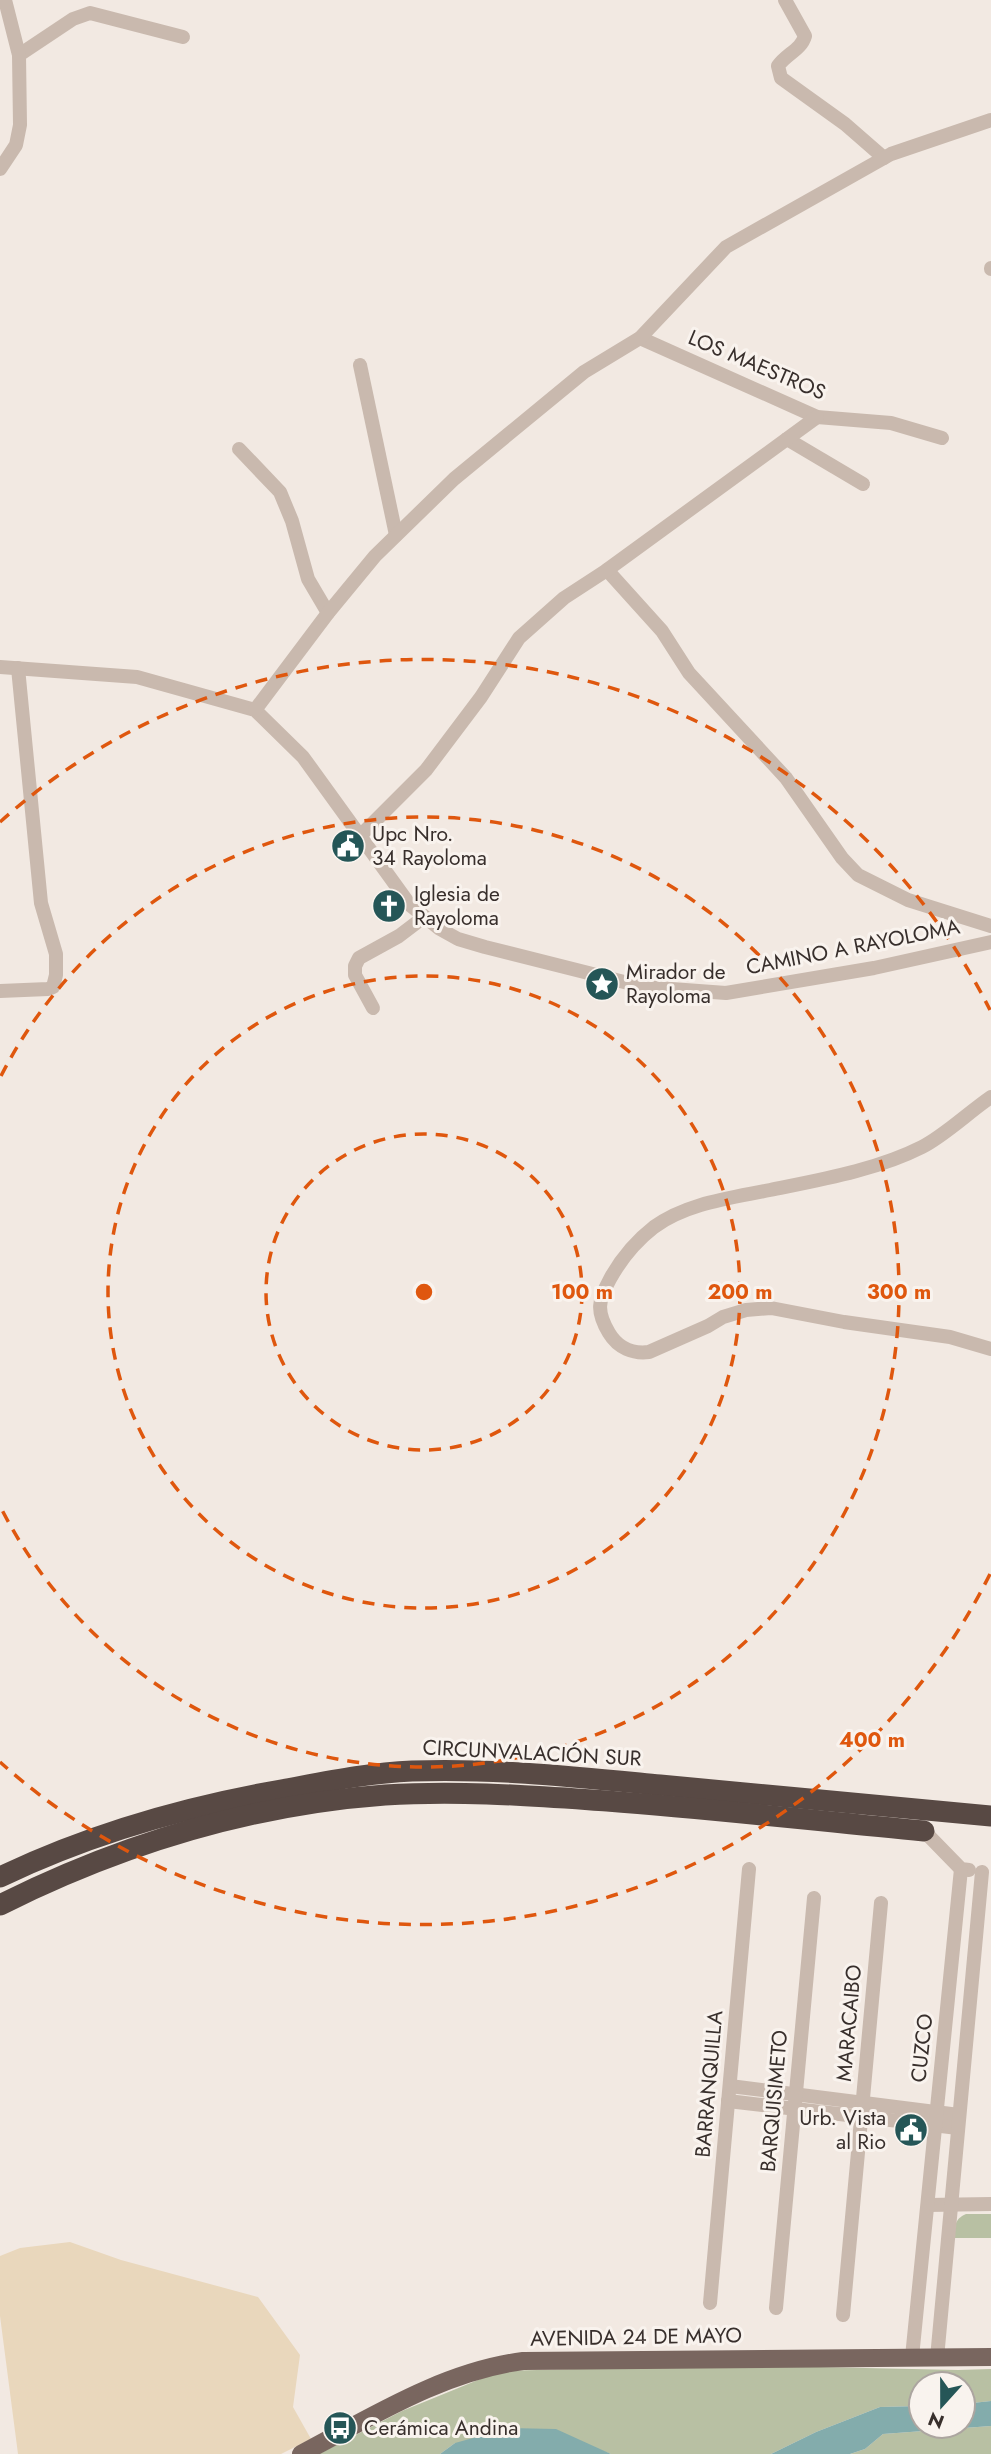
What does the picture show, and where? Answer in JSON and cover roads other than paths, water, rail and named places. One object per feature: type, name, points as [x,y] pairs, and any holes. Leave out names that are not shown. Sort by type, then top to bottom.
[{"type":"highway","name":"CIRCUNVALACIÓN SUR","points":[[0,1877],[83,1841],[169,1814],[327,1780],[397,1772],[464,1771],[550,1775],[991,1816]]},
{"type":"highway","name":"CIRCUNVALACIÓN SUR","points":[[0,1905],[54,1879],[155,1839],[278,1808],[383,1795],[477,1793],[550,1797],[723,1811],[924,1832]]},
{"type":"main road","name":"AVENIDA 24 DE MAYO","points":[[302,2454],[417,2395],[499,2364],[523,2361],[991,2357]]},
{"type":"street","points":[[0,169],[16,145],[20,125],[19,55],[5,0]]},
{"type":"street","points":[[785,0],[805,36],[797,50],[778,66],[781,78],[845,124],[884,158]]},
{"type":"street","points":[[19,55],[73,19],[90,13],[183,37]]},
{"type":"street","points":[[255,710],[328,613],[396,535],[454,479],[584,372],[640,338],[726,247],[884,158],[991,120]]},
{"type":"street","name":"LOS MAESTROS","points":[[640,338],[817,417],[891,423],[943,438]]},
{"type":"street","points":[[360,365],[396,535]]},
{"type":"street","points":[[361,835],[426,770],[481,698],[519,638],[565,597],[607,570],[817,417]]},
{"type":"street","points":[[787,439],[863,484]]},
{"type":"street","points":[[239,449],[280,492],[292,521],[308,579],[328,613]]},
{"type":"street","points":[[607,570],[662,631],[689,673],[786,778],[842,858],[858,875],[908,900],[991,926]]},
{"type":"street","name":"CAMINO A RAYOLOMA","points":[[0,667],[136,677],[255,710],[303,757],[410,905],[424,918],[458,939],[644,987],[726,993],[874,968],[991,942]]},
{"type":"street","points":[[0,991],[48,989],[53,987],[56,975],[55,954],[41,903],[18,668]]},
{"type":"street","points":[[373,1008],[355,975],[359,958],[399,936],[424,918]]},
{"type":"street","points":[[991,1097],[924,1147],[825,1179],[691,1208],[655,1227],[630,1249],[615,1269],[599,1309],[603,1323],[613,1339],[628,1350],[639,1353],[649,1352],[723,1317],[746,1310],[771,1308],[844,1322],[950,1337],[991,1349]]},
{"type":"street","points":[[924,1832],[961,1869],[986,1872]]},
{"type":"street","name":"BARRANQUILLA","points":[[710,2303],[749,1869]]},
{"type":"street","name":"CUZCO","points":[[912,2357],[961,1869]]},
{"type":"street","name":"CUZCO","points":[[937,2358],[958,2121],[986,1872]]},
{"type":"street","name":"BARQUISIMETO","points":[[776,2308],[814,1898]]},
{"type":"street","name":"MARACAIBO","points":[[844,2315],[881,1903]]},
{"type":"street","points":[[729,2094],[958,2121]]},
{"type":"street","points":[[928,2205],[991,2204]]},
{"type":"water","points":[[991,2401],[991,2426],[977,2427],[977,2402]]},
{"type":"water","points":[[907,2406],[907,2432],[883,2434],[865,2449],[850,2454],[771,2454],[816,2432],[880,2407]]},
{"type":"water","points":[[509,2428],[556,2429],[611,2454],[440,2454],[455,2443]]},
{"type":"place","name":"Upc Nro. 34 Rayoloma","points":[[348,846]]},
{"type":"place","name":"Iglesia de Rayoloma","points":[[389,906]]},
{"type":"place","name":"Mirador de Rayoloma","points":[[602,984]]},
{"type":"place","name":"Urb. Vista al Rio","points":[[911,2130]]},
{"type":"place","name":"Cerámica Andina","points":[[340,2428]]}]
